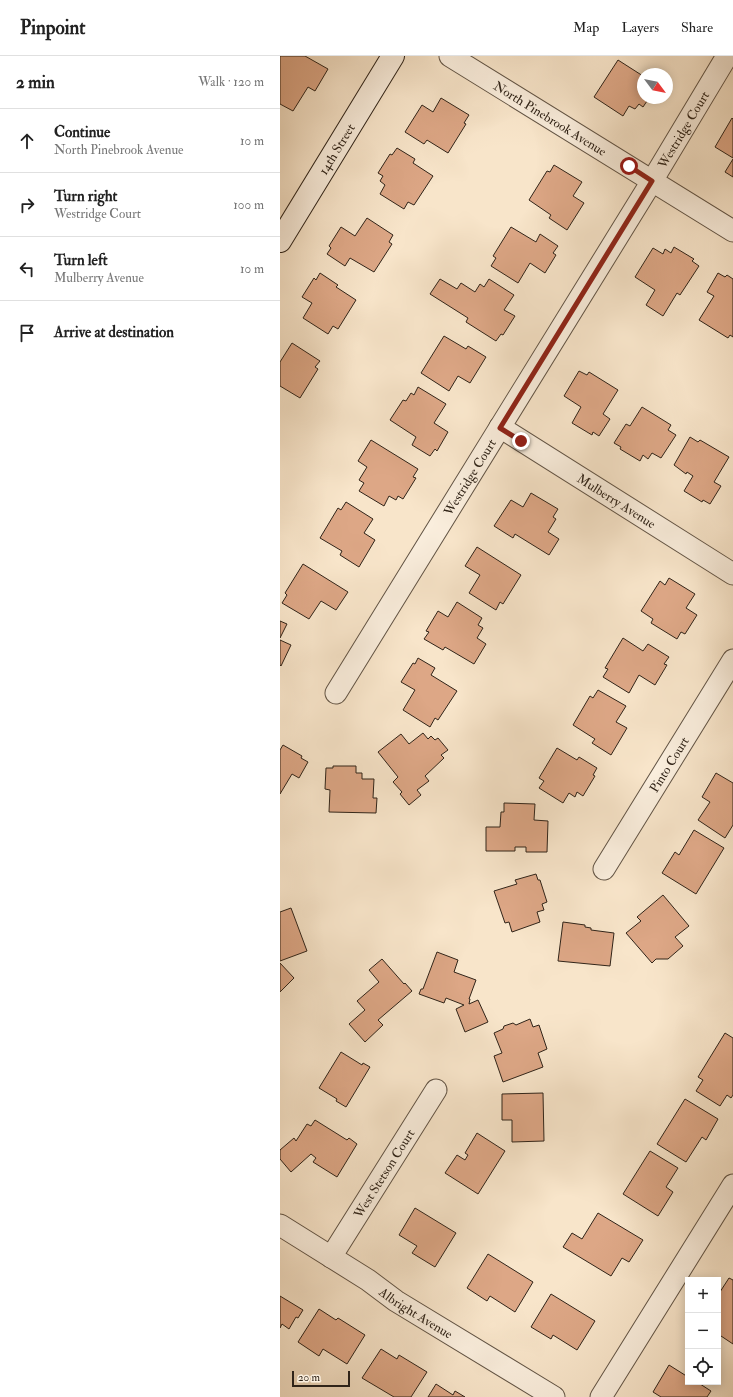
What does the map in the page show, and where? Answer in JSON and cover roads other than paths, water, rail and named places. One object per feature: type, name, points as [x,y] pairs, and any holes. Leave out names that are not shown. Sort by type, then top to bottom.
[{"type":"street","name":"14th Street","points":[[280,242],[393,56]]},
{"type":"street","name":"North Pinebrook Avenue","points":[[450,56],[733,231]]},
{"type":"street","name":"Westridge Court","points":[[336,694],[652,181],[727,56]]},
{"type":"street","name":"Mulberry Avenue","points":[[500,428],[733,574]]},
{"type":"street","name":"Pinto Court","points":[[604,869],[733,660]]},
{"type":"street","name":"West Stetson Court","points":[[331,1257],[436,1090]]},
{"type":"street","points":[[601,1397],[733,1185]]},
{"type":"street","name":"Albright Avenue","points":[[280,1225],[396,1301],[554,1397]]}]
